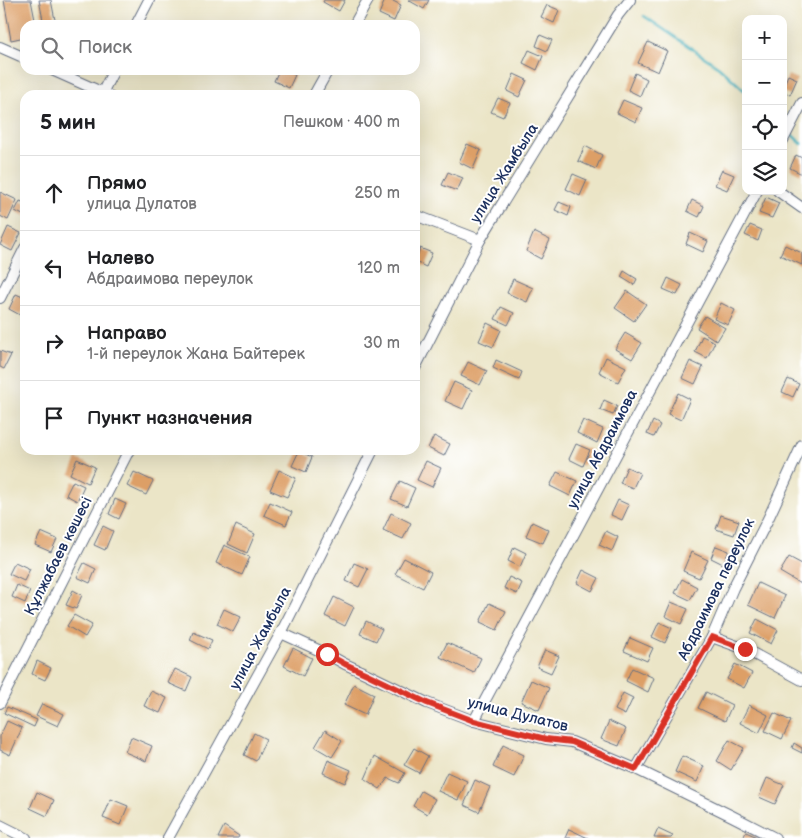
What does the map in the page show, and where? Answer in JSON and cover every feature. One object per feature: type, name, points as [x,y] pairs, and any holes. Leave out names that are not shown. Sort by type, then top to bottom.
[{"type":"street","points":[[139,20],[149,0]]},
{"type":"street","points":[[357,20],[368,0]]},
{"type":"street","name":"улица Жамбыла","points":[[420,358],[480,240],[618,15],[630,0]]},
{"type":"street","points":[[0,47],[20,56]]},
{"type":"street","points":[[63,75],[95,90]]},
{"type":"street","points":[[106,90],[112,75]]},
{"type":"street","points":[[317,90],[325,75]]},
{"type":"street","points":[[787,132],[802,103]]},
{"type":"street","name":"улица Абдраимова","points":[[474,721],[755,195]]},
{"type":"street","points":[[784,195],[802,208]]},
{"type":"street","points":[[420,217],[480,240]]},
{"type":"street","points":[[0,298],[20,258]]},
{"type":"street","name":"Абдраимова переулок","points":[[636,769],[712,637],[733,588],[768,519],[802,445]]},
{"type":"street","name":"Құлжабаев көшесі","points":[[0,703],[126,455]]},
{"type":"street","name":"улица Жамбыла","points":[[168,838],[281,633],[371,455]]},
{"type":"street","name":"улица Дулатов","points":[[281,633],[427,703],[474,721],[546,739],[572,742],[636,769],[775,838]]},
{"type":"street","points":[[712,637],[745,649],[802,680]]},
{"type":"street","points":[[0,825],[26,838]]},
{"type":"building","points":[[4,0],[31,0],[35,20],[20,20],[20,38],[11,40]]},
{"type":"building","points":[[39,0],[51,0],[55,20],[43,20]]},
{"type":"building","points":[[324,0],[345,0],[339,11],[323,2]]},
{"type":"building","points":[[385,0],[391,0],[401,5],[394,20],[379,14]]},
{"type":"building","points":[[408,0],[429,0],[424,9]]},
{"type":"building","points":[[547,5],[559,10],[554,23],[541,17]]},
{"type":"building","points":[[540,35],[552,40],[547,51],[536,46]]},
{"type":"building","points":[[648,42],[667,51],[658,72],[638,63]]},
{"type":"building","points":[[529,50],[543,56],[537,70],[523,63]]},
{"type":"building","points":[[635,73],[647,79],[640,96],[628,90]]},
{"type":"building","points":[[514,74],[527,80],[519,97],[507,91]]},
{"type":"building","points":[[277,75],[295,75],[289,88],[274,81]]},
{"type":"building","points":[[788,75],[797,79],[790,95],[787,94]]},
{"type":"building","points":[[498,98],[510,103],[503,117],[491,112]]},
{"type":"building","points":[[623,100],[642,108],[636,122],[617,113]]},
{"type":"building","points":[[467,144],[481,150],[473,169],[459,162]]},
{"type":"building","points":[[585,146],[602,155],[596,169],[578,161]]},
{"type":"building","points":[[796,155],[802,158],[802,174],[790,168]]},
{"type":"building","points":[[722,170],[734,175],[727,190],[715,185]]},
{"type":"building","points":[[448,172],[463,178],[457,191],[442,185]]},
{"type":"building","points":[[573,174],[587,180],[580,196],[566,189]]},
{"type":"building","points":[[0,192],[17,200],[8,220],[0,216]]},
{"type":"building","points":[[766,197],[779,203],[772,218],[759,213]]},
{"type":"building","points":[[692,200],[704,206],[699,217],[687,211]]},
{"type":"building","points":[[20,201],[20,214],[15,211]]},
{"type":"building","points":[[559,202],[571,207],[568,216],[555,210]]},
{"type":"building","points":[[750,225],[762,230],[758,241],[745,235]]},
{"type":"building","points":[[8,227],[20,233],[12,251],[0,245]]},
{"type":"building","points":[[534,232],[550,240],[541,259],[526,251]]},
{"type":"building","points":[[690,233],[708,241],[703,252],[686,244]]},
{"type":"building","points":[[785,245],[802,253],[802,265],[780,255]]},
{"type":"building","points":[[420,248],[432,253],[426,267],[420,264]]},
{"type":"building","points":[[624,271],[637,279],[634,285],[621,277]]},
{"type":"building","points":[[668,278],[682,285],[677,295],[663,289]]},
{"type":"building","points":[[513,279],[533,288],[527,302],[507,293]]},
{"type":"building","points":[[627,291],[646,304],[634,321],[615,308]]},
{"type":"building","points":[[16,294],[20,296],[20,315],[9,309]]},
{"type":"building","points":[[721,303],[735,310],[728,325],[714,319]]},
{"type":"building","points":[[501,307],[514,313],[508,325],[495,319]]},
{"type":"building","points":[[705,316],[725,328],[717,341],[697,328]]},
{"type":"building","points":[[487,323],[501,330],[493,347],[479,341]]},
{"type":"building","points":[[625,333],[642,343],[632,359],[615,349]]},
{"type":"building","points":[[702,336],[715,342],[707,358],[695,352]]},
{"type":"building","points":[[0,351],[11,355],[4,369],[0,367]]},
{"type":"building","points":[[606,357],[626,367],[618,382],[599,372]]},
{"type":"building","points":[[496,360],[522,372],[519,380],[493,368]]},
{"type":"building","points":[[690,361],[703,367],[695,384],[682,378]]},
{"type":"building","points":[[468,362],[487,371],[480,385],[461,376]]},
{"type":"building","points":[[788,379],[799,384],[793,397],[782,392]]},
{"type":"building","points":[[454,382],[472,390],[463,409],[445,401]]},
{"type":"building","points":[[678,393],[690,399],[681,420],[668,414]]},
{"type":"building","points":[[604,400],[617,406],[613,415],[600,410]]},
{"type":"building","points":[[583,420],[603,429],[597,443],[577,433]]},
{"type":"building","points":[[653,421],[660,425],[654,437],[647,434]]},
{"type":"building","points":[[434,436],[450,444],[444,456],[428,448]]},
{"type":"building","points":[[576,444],[590,450],[583,466],[569,459]]},
{"type":"building","points":[[297,455],[312,457],[306,472],[292,466]]},
{"type":"building","points":[[77,459],[95,467],[88,483],[70,474]]},
{"type":"building","points":[[426,461],[441,468],[432,487],[417,480]]},
{"type":"building","points":[[627,467],[640,473],[633,488],[620,483]]},
{"type":"building","points":[[279,470],[296,478],[287,497],[270,490]]},
{"type":"building","points":[[134,472],[153,481],[146,495],[127,486]]},
{"type":"building","points":[[557,472],[577,481],[570,496],[550,486]]},
{"type":"building","points":[[73,481],[84,486],[77,501],[66,495]]},
{"type":"building","points":[[400,481],[415,488],[407,506],[391,499]]},
{"type":"building","points":[[115,499],[126,504],[119,519],[109,514]]},
{"type":"building","points":[[618,500],[629,505],[622,520],[611,515]]},
{"type":"building","points":[[270,502],[292,512],[286,525],[264,515]]},
{"type":"building","points":[[391,513],[411,523],[403,539],[383,530]]},
{"type":"building","points":[[721,515],[739,521],[734,535],[716,529]]},
{"type":"building","points":[[532,522],[549,530],[543,543],[526,536]]},
{"type":"building","points":[[236,525],[255,534],[247,553],[228,544]]},
{"type":"building","points":[[103,526],[113,531],[105,550],[94,545]]},
{"type":"building","points":[[606,531],[618,537],[612,551],[599,545]]},
{"type":"building","points":[[41,532],[57,539],[51,552],[35,545]]},
{"type":"building","points":[[224,545],[250,557],[242,575],[216,563]]},
{"type":"building","points":[[716,546],[729,551],[723,564],[711,558]]},
{"type":"building","points":[[514,547],[526,553],[520,567],[508,561]]},
{"type":"building","points":[[691,552],[708,560],[699,578],[683,571]]},
{"type":"building","points":[[789,557],[802,564],[802,585],[780,572]]},
{"type":"building","points":[[404,558],[431,572],[423,588],[395,574]]},
{"type":"building","points":[[15,562],[30,569],[24,581],[9,574]]},
{"type":"building","points":[[84,563],[96,569],[90,583],[77,577]]},
{"type":"building","points":[[354,563],[368,569],[359,587],[346,581]]},
{"type":"building","points":[[583,570],[599,578],[592,591],[577,583]]},
{"type":"building","points":[[509,577],[522,583],[517,594],[504,588]]},
{"type":"building","points":[[682,579],[697,587],[690,600],[675,593]]},
{"type":"building","points":[[758,583],[785,596],[775,618],[748,605]]},
{"type":"building","points":[[17,585],[30,591],[25,603],[12,597]]},
{"type":"building","points":[[73,590],[82,595],[76,609],[66,605]]},
{"type":"building","points":[[334,597],[354,607],[345,626],[325,616]]},
{"type":"building","points":[[671,602],[688,609],[681,624],[665,616]]},
{"type":"building","points":[[489,603],[506,611],[497,630],[480,622]]},
{"type":"building","points":[[224,609],[241,617],[233,632],[217,624]]},
{"type":"building","points":[[74,615],[92,625],[85,637],[67,626]]},
{"type":"building","points":[[757,619],[778,630],[771,644],[750,633]]},
{"type":"building","points":[[366,621],[382,629],[376,641],[360,634]]},
{"type":"building","points":[[659,622],[672,628],[665,643],[652,637]]},
{"type":"building","points":[[193,632],[212,640],[208,649],[190,640]]},
{"type":"building","points":[[630,638],[653,648],[647,661],[624,651]]},
{"type":"building","points":[[447,643],[481,658],[474,673],[440,657]]},
{"type":"building","points":[[293,648],[312,658],[303,676],[284,666]]},
{"type":"building","points":[[545,650],[559,656],[551,673],[537,667]]},
{"type":"building","points":[[37,661],[51,668],[45,680],[32,674]]},
{"type":"building","points":[[735,664],[752,673],[744,688],[727,679]]},
{"type":"building","points":[[632,668],[654,678],[648,692],[626,681]]},
{"type":"building","points":[[175,669],[192,677],[186,691],[168,683]]},
{"type":"building","points":[[531,680],[549,688],[539,710],[521,702]]},
{"type":"building","points":[[354,684],[374,694],[365,715],[344,705]]},
{"type":"building","points":[[151,691],[167,698],[160,713],[144,706]]},
{"type":"building","points":[[706,692],[732,705],[725,721],[698,708]]},
{"type":"building","points":[[623,693],[633,698],[625,715],[615,710]]},
{"type":"building","points":[[42,704],[64,714],[58,726],[36,716]]},
{"type":"building","points":[[749,705],[768,715],[759,733],[740,723]]},
{"type":"building","points":[[7,707],[37,720],[34,727],[4,713]]},
{"type":"building","points":[[774,713],[791,721],[782,739],[765,731]]},
{"type":"building","points":[[7,721],[22,728],[10,755],[0,750],[0,736]]},
{"type":"building","points":[[609,721],[626,729],[619,746],[601,739]]},
{"type":"building","points":[[325,730],[342,741],[332,757],[315,747]]},
{"type":"building","points":[[254,733],[266,739],[256,761],[244,755]]},
{"type":"building","points":[[131,737],[152,746],[146,761],[125,752]]},
{"type":"building","points":[[729,740],[744,748],[731,770],[717,761]]},
{"type":"building","points":[[794,743],[802,748],[802,753],[792,748]]},
{"type":"building","points":[[503,745],[524,755],[514,777],[493,767]]},
{"type":"building","points":[[414,748],[428,756],[419,773],[404,765]]},
{"type":"building","points":[[375,756],[405,773],[399,783],[388,778],[380,789],[365,779]]},
{"type":"building","points":[[682,756],[704,766],[697,782],[675,772]]},
{"type":"building","points":[[328,760],[351,770],[345,783],[323,773]]},
{"type":"building","points":[[447,772],[467,781],[458,800],[438,791]]},
{"type":"building","points":[[767,778],[784,785],[775,804],[759,797]]},
{"type":"building","points":[[475,780],[490,787],[479,812],[464,805]]},
{"type":"building","points":[[421,791],[435,799],[427,814],[413,806]]},
{"type":"building","points":[[37,792],[54,800],[47,816],[30,808]]},
{"type":"building","points":[[111,799],[128,806],[120,825],[103,818]]},
{"type":"building","points":[[224,826],[239,836],[238,838],[218,838]]},
{"type":"building","points":[[569,829],[588,838],[565,838]]},
{"type":"building","points":[[658,829],[673,836],[671,838],[654,838]]},
{"type":"building","points":[[746,832],[759,838],[743,838]]},
{"type":"waterway","points":[[644,16],[719,67],[742,88]]},
{"type":"waterway","points":[[790,133],[802,144]]},
{"type":"route","points":[[327,654],[427,703],[474,721],[546,739],[572,742],[636,769],[712,637],[745,649]]}]
